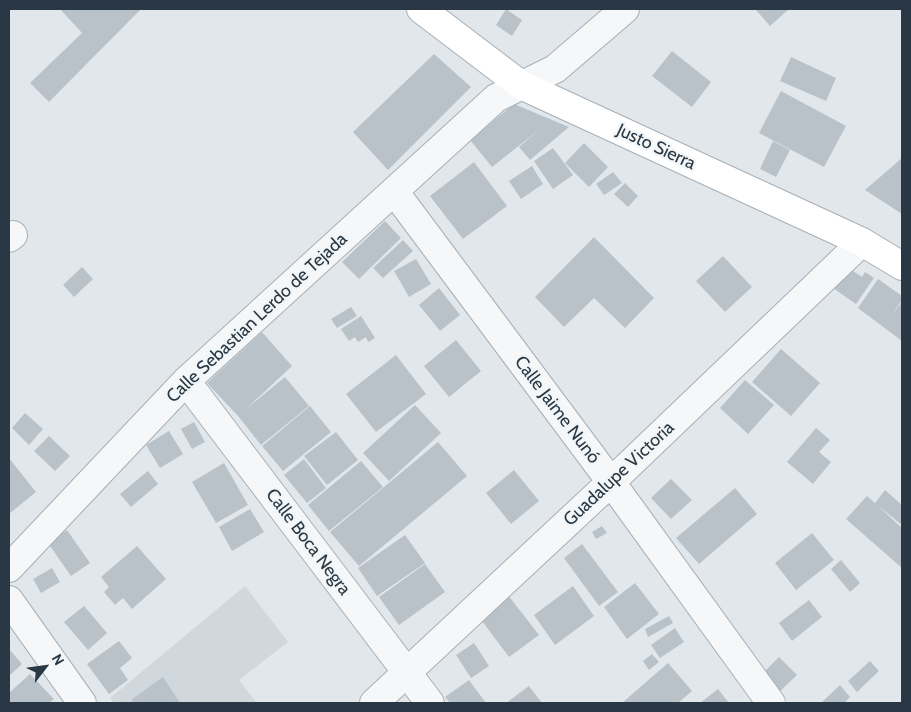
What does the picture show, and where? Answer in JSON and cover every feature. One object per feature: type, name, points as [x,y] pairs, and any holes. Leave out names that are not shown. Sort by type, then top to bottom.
[{"type":"main road","name":"Justo Sierra","points":[[421,9],[521,85],[862,242],[902,266]]},
{"type":"street","name":"Calle Sebastian Lerdo de Tejada","points":[[9,568],[186,381],[496,98],[555,69],[625,9]]},
{"type":"street","name":"Calle Jaime Nunó","points":[[394,191],[611,482],[771,703]]},
{"type":"street","name":"Guadalupe Victoria","points":[[374,703],[611,482],[862,242]]},
{"type":"street","name":"Calle Boca Negra","points":[[186,381],[430,703]]},
{"type":"street","points":[[9,600],[82,703]]},
{"type":"shaded area","points":[[245,586],[288,642],[239,680],[257,703],[114,703],[110,698]]},
{"type":"building","points":[[60,9],[141,9],[49,102],[30,83],[82,33]]},
{"type":"building","points":[[506,9],[522,20],[512,36],[496,25]]},
{"type":"building","points":[[755,9],[789,9],[770,26]]},
{"type":"building","points":[[672,51],[711,82],[692,107],[652,76]]},
{"type":"building","points":[[434,54],[471,87],[388,170],[353,132]]},
{"type":"building","points":[[791,57],[836,78],[826,101],[780,81]]},
{"type":"building","points":[[781,91],[846,126],[824,167],[759,133]]},
{"type":"building","points":[[514,104],[569,127],[530,160],[519,147],[540,129],[492,167],[470,140]]},
{"type":"building","points":[[773,141],[790,150],[776,177],[760,169]]},
{"type":"building","points":[[584,143],[608,167],[589,187],[565,163]]},
{"type":"building","points":[[553,148],[573,175],[553,189],[534,161]]},
{"type":"building","points":[[902,158],[902,214],[865,190]]},
{"type":"building","points":[[474,162],[507,206],[463,239],[430,196]]},
{"type":"building","points":[[532,166],[543,184],[521,199],[509,181]]},
{"type":"building","points":[[613,172],[622,183],[604,195],[596,184]]},
{"type":"building","points":[[625,183],[638,196],[628,207],[614,194]]},
{"type":"building","points":[[385,221],[401,238],[359,279],[342,262]]},
{"type":"building","points":[[594,237],[654,298],[625,328],[594,298],[564,327],[535,297]]},
{"type":"building","points":[[403,240],[413,251],[383,278],[373,268]]},
{"type":"building","points":[[723,256],[752,287],[725,312],[696,281]]},
{"type":"building","points":[[416,259],[431,284],[409,297],[394,271]]},
{"type":"building","points":[[82,267],[93,279],[74,297],[63,285]]},
{"type":"building","points":[[847,267],[862,277],[865,272],[874,278],[856,304],[833,288]]},
{"type":"building","points":[[878,279],[902,296],[902,300],[892,315],[902,302],[902,341],[858,308]]},
{"type":"building","points":[[439,288],[460,315],[440,331],[419,305]]},
{"type":"building","points":[[351,307],[357,316],[337,328],[331,319]]},
{"type":"building","points":[[361,316],[375,338],[368,342],[366,337],[358,342],[355,337],[349,341],[341,329]]},
{"type":"building","points":[[262,332],[292,366],[246,409],[285,377],[309,406],[261,445],[238,416],[207,383]]},
{"type":"building","points":[[456,340],[481,371],[449,397],[424,366]]},
{"type":"building","points":[[781,349],[820,383],[791,416],[752,382]]},
{"type":"building","points":[[396,355],[426,394],[376,432],[346,394]]},
{"type":"building","points":[[745,380],[774,405],[748,434],[720,408]]},
{"type":"building","points":[[415,405],[441,433],[389,481],[363,453]]},
{"type":"building","points":[[310,406],[331,432],[283,471],[262,446]]},
{"type":"building","points":[[25,413],[43,429],[29,445],[12,428]]},
{"type":"building","points":[[194,422],[205,442],[192,449],[181,429]]},
{"type":"building","points":[[816,428],[830,440],[819,452],[831,462],[813,484],[787,462]]},
{"type":"building","points":[[169,431],[183,454],[160,468],[146,445]]},
{"type":"building","points":[[336,432],[358,460],[327,485],[304,456]]},
{"type":"building","points":[[49,436],[70,456],[55,471],[34,451]]},
{"type":"building","points":[[438,442],[467,476],[359,566],[330,532]]},
{"type":"building","points":[[9,458],[36,492],[9,514]]},
{"type":"building","points":[[304,459],[326,488],[307,503],[284,475]]},
{"type":"building","points":[[361,461],[383,487],[329,531],[308,505]]},
{"type":"building","points":[[224,463],[248,505],[216,523],[192,482]]},
{"type":"building","points":[[514,470],[539,501],[511,524],[486,493]]},
{"type":"building","points":[[148,471],[158,484],[131,507],[120,494]]},
{"type":"building","points":[[671,479],[692,500],[671,519],[651,498]]},
{"type":"building","points":[[735,488],[757,514],[699,564],[676,538]]},
{"type":"building","points":[[885,490],[902,505],[902,525],[877,505],[902,528],[902,568],[846,519],[867,496],[875,503]]},
{"type":"building","points":[[250,509],[264,532],[232,551],[219,527]]},
{"type":"building","points":[[602,526],[607,533],[596,539],[592,532]]},
{"type":"building","points":[[67,530],[90,563],[71,576],[48,543]]},
{"type":"building","points":[[812,533],[834,560],[796,590],[775,563]]},
{"type":"building","points":[[405,535],[425,563],[377,596],[358,568]]},
{"type":"building","points":[[582,544],[618,592],[599,606],[564,558]]},
{"type":"building","points":[[137,546],[166,579],[132,609],[123,598],[115,605],[104,592],[109,587],[101,577]]},
{"type":"building","points":[[841,560],[860,583],[850,592],[831,569]]},
{"type":"building","points":[[425,564],[445,592],[399,625],[379,597]]},
{"type":"building","points":[[52,568],[60,582],[41,593],[33,579]]},
{"type":"building","points":[[635,583],[659,614],[627,639],[604,607]]},
{"type":"building","points":[[573,586],[594,616],[555,645],[534,615]]},
{"type":"building","points":[[508,595],[539,635],[509,657],[479,617]]},
{"type":"building","points":[[809,600],[822,617],[792,641],[779,623]]},
{"type":"building","points":[[84,606],[107,633],[88,650],[64,622]]},
{"type":"building","points":[[669,616],[673,623],[648,637],[645,629]]},
{"type":"building","points":[[675,628],[684,642],[660,658],[651,645]]},
{"type":"building","points":[[119,641],[132,658],[120,668],[128,680],[109,694],[87,664]]},
{"type":"building","points":[[474,643],[489,666],[471,678],[456,655]]},
{"type":"building","points":[[9,649],[22,664],[9,676]]},
{"type":"building","points":[[652,654],[659,662],[649,670],[643,661]]},
{"type":"building","points":[[779,657],[797,675],[777,694],[760,676]]},
{"type":"building","points":[[870,661],[879,671],[857,692],[848,681]]},
{"type":"building","points":[[668,663],[692,691],[678,703],[622,703]]},
{"type":"building","points":[[30,674],[54,699],[49,703],[11,703],[9,701],[9,693]]},
{"type":"building","points":[[163,677],[180,703],[134,703],[131,700]]},
{"type":"building","points":[[469,680],[486,703],[450,703],[445,697]]},
{"type":"building","points":[[840,685],[850,697],[844,703],[821,703]]},
{"type":"building","points":[[529,686],[542,703],[506,703]]},
{"type":"building","points":[[718,689],[729,703],[700,703]]}]
